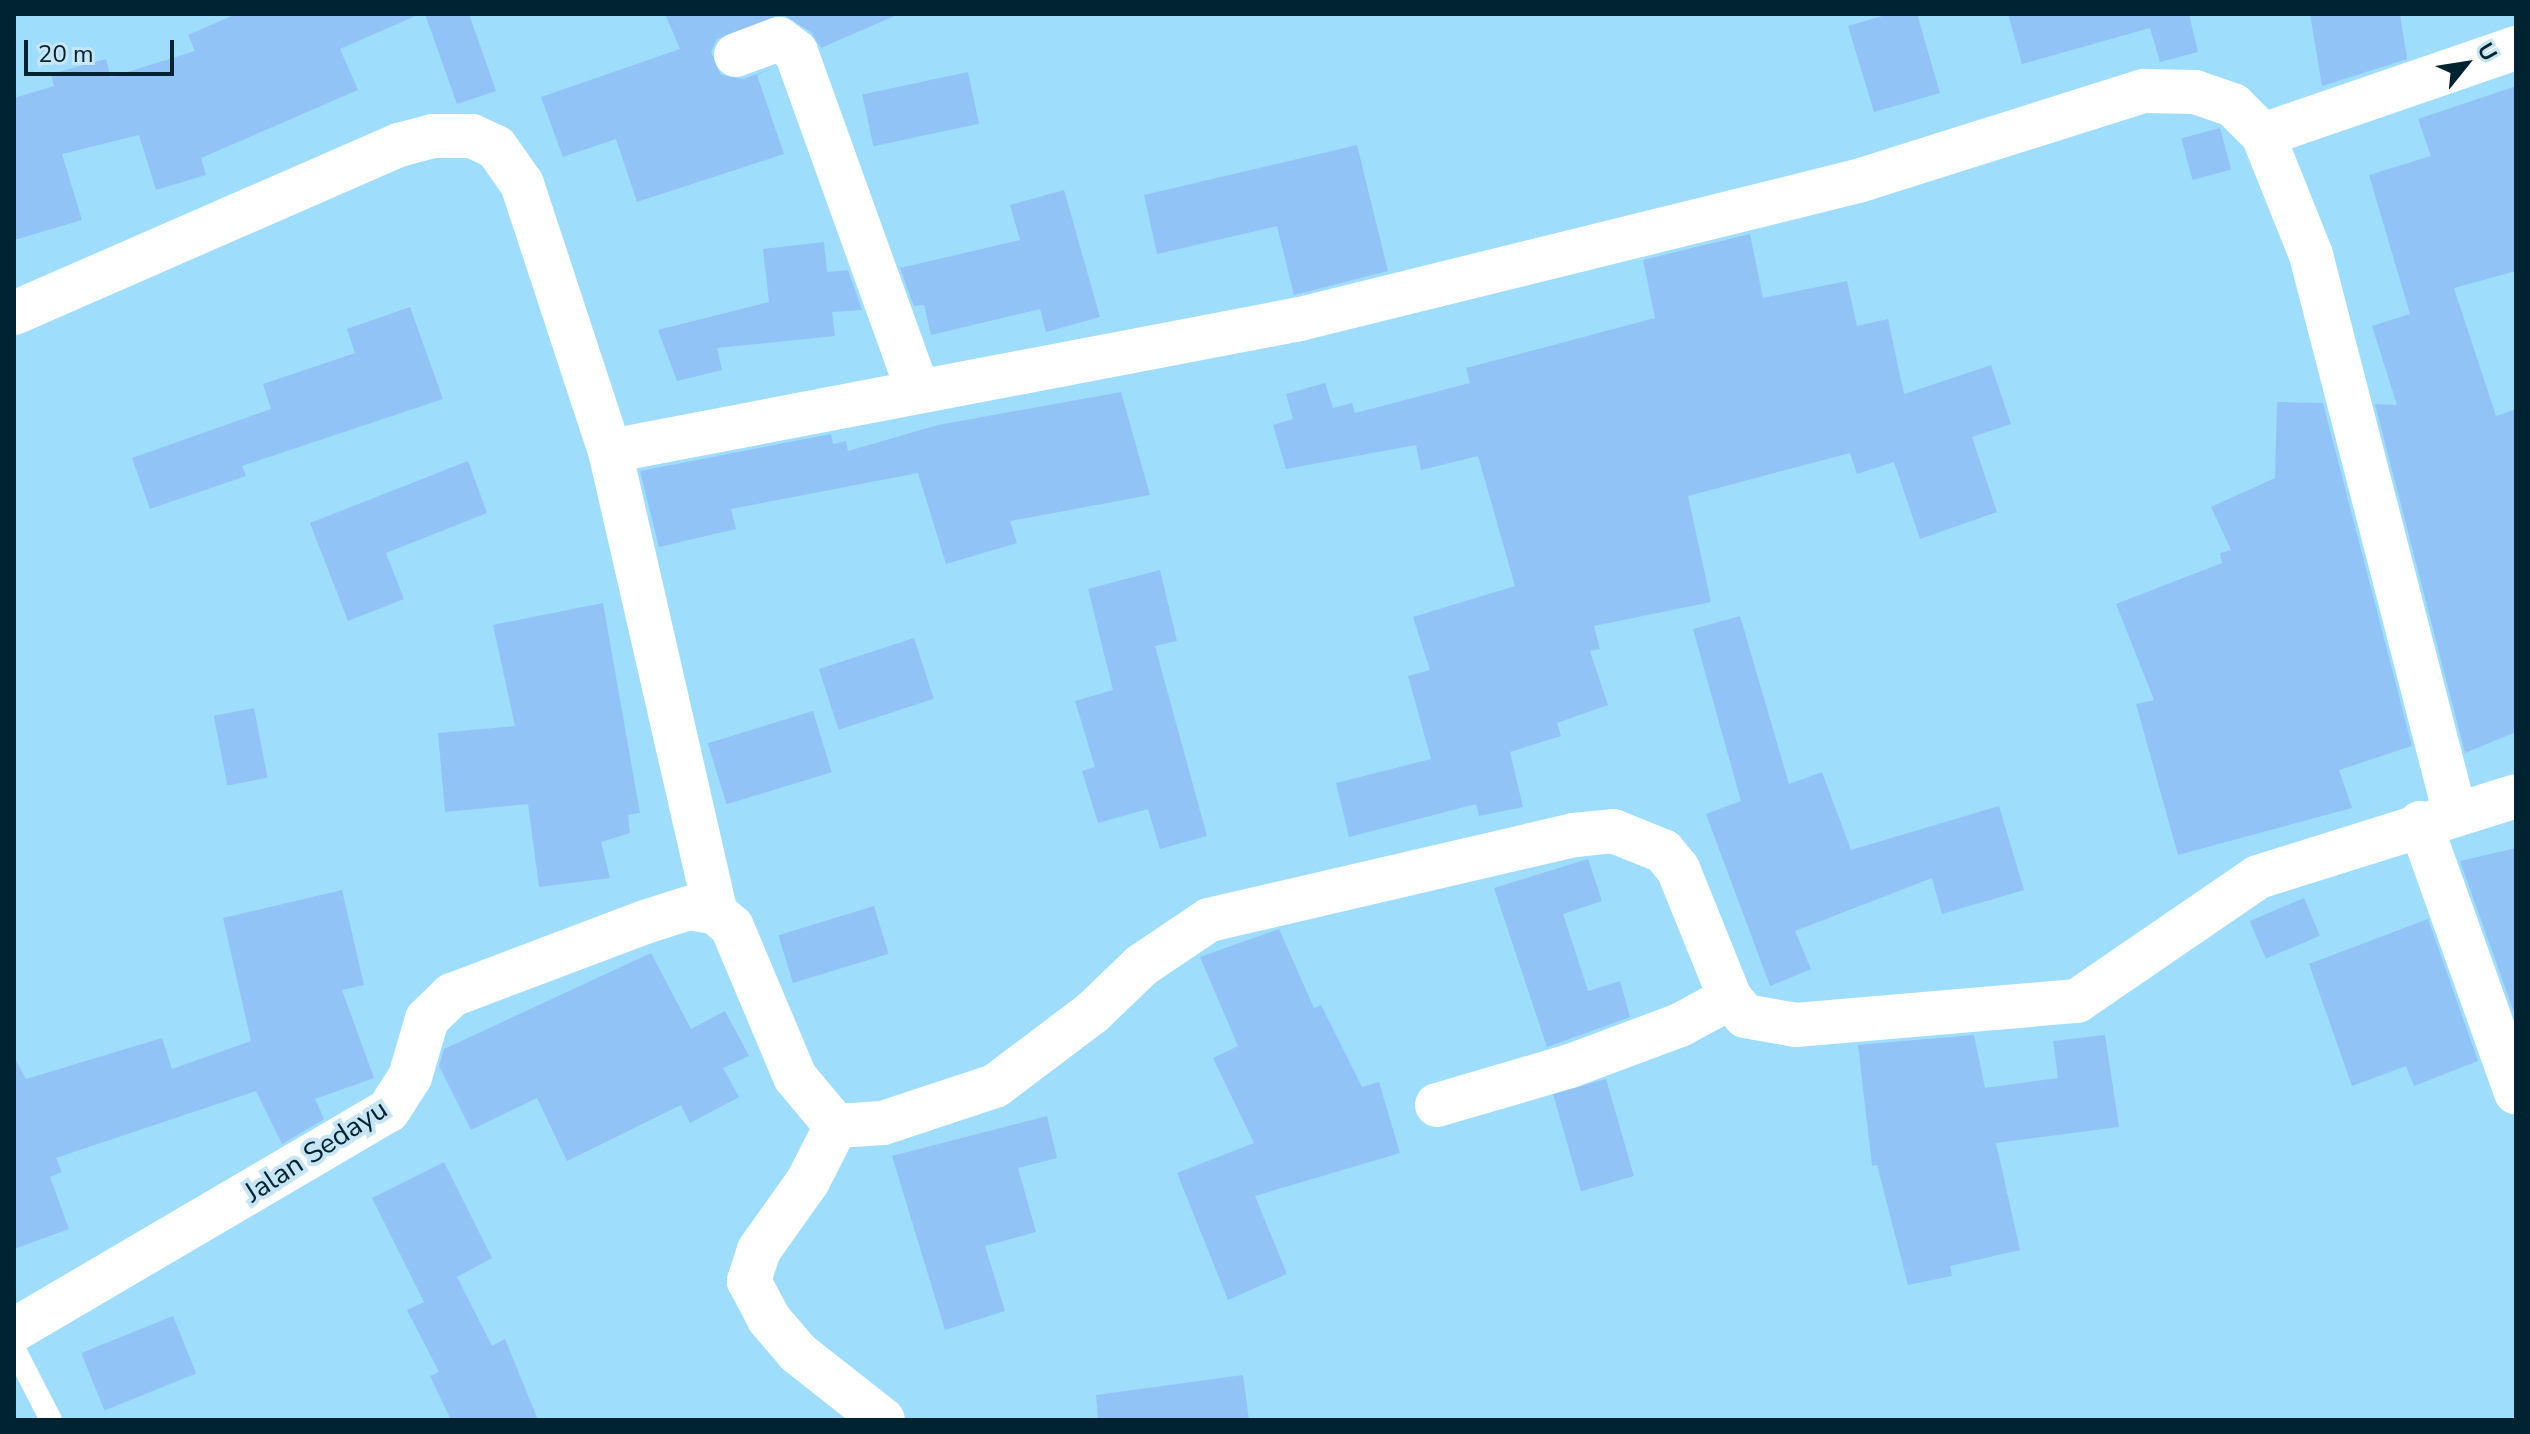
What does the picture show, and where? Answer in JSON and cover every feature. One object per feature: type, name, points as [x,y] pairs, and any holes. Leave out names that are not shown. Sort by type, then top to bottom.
[{"type":"street","points":[[736,55],[779,39],[796,52],[917,389]]},
{"type":"street","points":[[2263,135],[2516,48]]},
{"type":"street","points":[[610,451],[917,389],[1300,319],[1858,181],[2144,91],[2195,92],[2233,105],[2263,135],[2311,255],[2438,818],[2516,1092]]},
{"type":"street","points":[[14,313],[399,145],[433,136],[472,136],[496,147],[522,184],[610,451],[716,913],[732,927],[795,1077],[836,1126]]},
{"type":"street","points":[[836,1126],[883,1123],[995,1086],[1092,1013],[1142,965],[1209,920],[1575,835],[1613,831],[1663,851],[1678,869],[1730,998],[1745,1016],[1768,1025],[2055,1007],[2094,991],[2258,877],[2516,796]]},
{"type":"street","name":"Jalan Sedayu","points":[[14,1330],[388,1111],[410,1077],[427,1019],[452,995],[689,908],[716,913]]},
{"type":"street","points":[[1437,1105],[1584,1061],[1680,1025],[1730,998]]},
{"type":"street","points":[[836,1126],[808,1181],[759,1250],[749,1281],[769,1319],[798,1353],[883,1420]]},
{"type":"lane","points":[[14,1348],[51,1420]]},
{"type":"building","points":[[236,14],[420,14],[340,49],[358,90],[201,158],[206,175],[156,190],[139,135],[62,154],[82,220],[14,240],[14,98],[54,86],[51,74],[106,59],[111,77],[195,51],[188,35]]},
{"type":"building","points":[[425,14],[469,14],[496,91],[457,104]]},
{"type":"building","points":[[665,14],[782,14],[717,39],[711,52],[721,75],[744,79],[775,67],[757,75],[784,154],[637,202],[616,139],[563,157],[541,97],[680,49]]},
{"type":"building","points":[[782,14],[899,14],[821,48],[811,32]]},
{"type":"building","points":[[1889,14],[1917,14],[1940,93],[1874,112],[1848,26]]},
{"type":"building","points":[[2008,14],[2189,14],[2198,52],[2160,62],[2150,28],[2022,64]]},
{"type":"building","points":[[2310,14],[2400,14],[2407,59],[2322,86]]},
{"type":"building","points":[[968,72],[979,124],[873,146],[862,94]]},
{"type":"building","points":[[2516,86],[2516,271],[2454,288],[2496,416],[2516,409],[2516,732],[2465,753],[2375,404],[2397,405],[2372,326],[2410,314],[2369,175],[2431,156],[2418,119]]},
{"type":"building","points":[[2220,128],[2231,170],[2192,180],[2181,138]]},
{"type":"building","points":[[1357,145],[1388,271],[1294,295],[1277,226],[1157,254],[1144,195]]},
{"type":"building","points":[[1064,190],[1100,317],[1046,332],[1040,309],[931,335],[924,305],[914,306],[900,268],[1020,240],[1010,205]]},
{"type":"building","points":[[1750,234],[1763,298],[1847,281],[1857,326],[1888,319],[1904,394],[1991,365],[2011,424],[1972,437],[1997,512],[1920,539],[1894,462],[1857,474],[1850,453],[1688,496],[1711,602],[1594,626],[1600,649],[1590,651],[1608,705],[1557,723],[1561,736],[1510,752],[1523,807],[1479,816],[1476,804],[1349,837],[1336,783],[1431,759],[1408,676],[1430,670],[1413,617],[1515,586],[1478,456],[1421,470],[1416,445],[1286,469],[1273,425],[1293,419],[1286,394],[1325,383],[1333,408],[1352,403],[1355,413],[1470,383],[1466,368],[1655,318],[1643,260]]},
{"type":"building","points":[[824,242],[827,272],[848,270],[862,310],[832,312],[835,336],[717,348],[722,370],[677,381],[658,330],[769,302],[763,249]]},
{"type":"building","points":[[410,307],[443,399],[242,466],[246,476],[150,509],[132,458],[271,409],[263,384],[355,353],[347,329]]},
{"type":"building","points":[[1121,392],[1150,495],[1010,521],[1017,543],[946,564],[918,473],[731,509],[736,529],[659,547],[640,471],[831,434],[833,444],[846,441],[848,451],[938,425]]},
{"type":"building","points":[[2277,402],[2323,403],[2412,746],[2339,770],[2352,808],[2178,855],[2136,704],[2154,700],[2116,604],[2222,563],[2220,553],[2231,550],[2211,507],[2275,478]]},
{"type":"building","points":[[468,461],[487,513],[386,553],[404,599],[348,621],[310,523]]},
{"type":"building","points":[[1160,570],[1177,641],[1155,646],[1207,836],[1160,849],[1148,809],[1098,823],[1082,771],[1095,767],[1075,701],[1113,690],[1088,589]]},
{"type":"building","points":[[603,603],[640,813],[628,815],[630,833],[601,842],[610,878],[539,887],[528,804],[445,812],[438,733],[515,726],[493,625]]},
{"type":"building","points":[[1740,616],[1789,784],[1822,772],[1851,850],[1999,806],[2024,890],[1942,914],[1932,878],[1795,931],[1811,969],[1770,986],[1706,814],[1741,801],[1693,629]]},
{"type":"building","points":[[914,638],[934,699],[839,730],[819,669]]},
{"type":"building","points":[[254,708],[268,778],[227,786],[214,716]]},
{"type":"building","points":[[813,711],[832,772],[727,804],[708,743]]},
{"type":"building","points":[[2516,848],[2516,1018],[2460,861]]},
{"type":"building","points":[[1588,859],[1602,901],[1563,914],[1588,991],[1620,981],[1630,1017],[1547,1047],[1494,888]]},
{"type":"building","points":[[342,890],[364,985],[342,990],[374,1078],[315,1099],[324,1119],[282,1144],[256,1091],[56,1158],[62,1172],[50,1177],[69,1229],[14,1249],[14,1057],[26,1079],[162,1038],[172,1069],[251,1041],[223,918]]},
{"type":"building","points":[[2304,898],[2320,936],[2266,959],[2250,921]]},
{"type":"building","points":[[874,906],[889,954],[793,983],[778,935]]},
{"type":"building","points":[[2428,919],[2478,1061],[2414,1086],[2406,1066],[2352,1086],[2309,964]]},
{"type":"building","points":[[1279,929],[1314,1008],[1321,1005],[1362,1087],[1379,1082],[1400,1153],[1255,1196],[1287,1274],[1228,1300],[1177,1173],[1254,1143],[1213,1058],[1238,1046],[1200,957]]},
{"type":"building","points":[[651,953],[691,1029],[725,1011],[749,1056],[723,1068],[739,1097],[690,1123],[681,1105],[567,1161],[537,1098],[471,1130],[439,1066],[444,1049]]},
{"type":"building","points":[[1974,1035],[1985,1088],[2058,1078],[2053,1041],[2105,1035],[2119,1127],[1996,1143],[2020,1250],[1950,1266],[1952,1276],[1908,1285],[1877,1165],[1872,1166],[1858,1045]]},
{"type":"building","points":[[1606,1079],[1634,1176],[1581,1191],[1553,1094]]},
{"type":"building","points":[[1047,1116],[1057,1158],[1018,1168],[1036,1232],[985,1246],[1005,1311],[945,1330],[892,1156]]},
{"type":"building","points":[[444,1162],[492,1258],[457,1277],[492,1346],[505,1339],[538,1420],[451,1420],[430,1376],[439,1372],[407,1310],[424,1302],[372,1198]]},
{"type":"building","points":[[173,1316],[196,1373],[104,1411],[81,1353]]},
{"type":"building","points":[[1243,1375],[1249,1420],[1098,1420],[1096,1395]]}]
